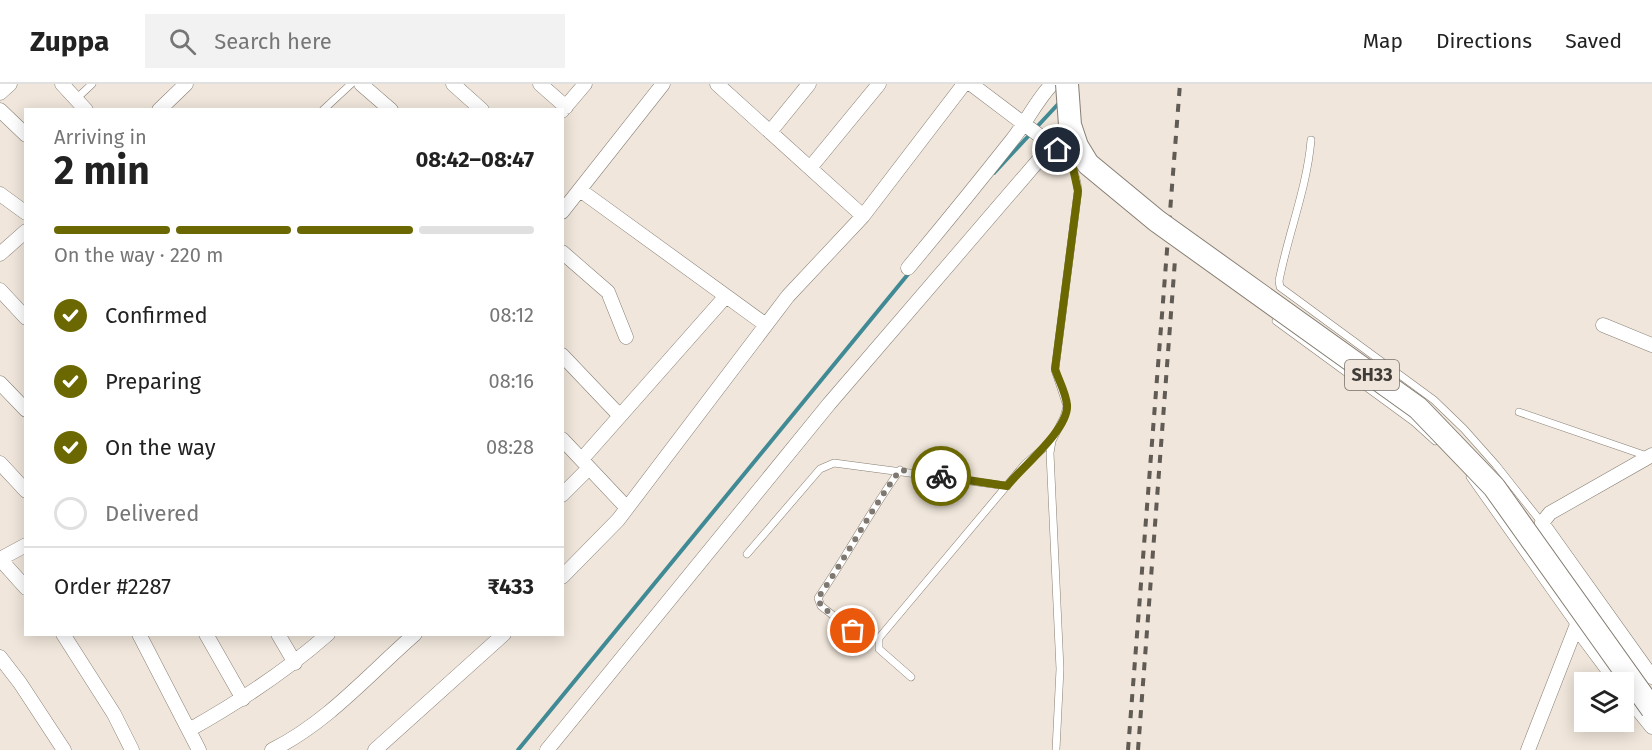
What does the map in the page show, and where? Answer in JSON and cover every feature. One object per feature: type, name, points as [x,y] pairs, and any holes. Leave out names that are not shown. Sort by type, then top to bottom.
[{"type":"main road","name":"SH33","points":[[1067,84],[1070,125],[1077,146],[1088,164],[1157,221],[1418,408],[1494,487],[1652,710]]},
{"type":"street","points":[[0,93],[10,84]]},
{"type":"street","points":[[62,84],[84,108]]},
{"type":"street","points":[[161,108],[186,84]]},
{"type":"street","points":[[361,84],[389,108]]},
{"type":"street","points":[[453,84],[480,108]]},
{"type":"street","points":[[540,84],[565,109],[585,84]]},
{"type":"street","points":[[564,210],[663,84]]},
{"type":"street","points":[[770,132],[809,84]]},
{"type":"street","points":[[810,168],[879,84]]},
{"type":"street","points":[[564,575],[618,520],[788,296],[863,216],[964,84]]},
{"type":"street","points":[[971,84],[1035,134]]},
{"type":"street","points":[[547,750],[829,404],[1035,134],[1033,106],[1052,84]]},
{"type":"street","points":[[726,87],[770,132],[863,216]]},
{"type":"street","points":[[0,110],[24,133]]},
{"type":"street","points":[[908,268],[1035,134]]},
{"type":"street","points":[[580,190],[766,325]]},
{"type":"street","points":[[0,194],[24,212]]},
{"type":"street","points":[[0,254],[24,233]]},
{"type":"street","points":[[564,254],[608,292],[626,337]]},
{"type":"street","points":[[0,290],[24,316]]},
{"type":"street","points":[[564,492],[620,416],[726,296]]},
{"type":"street","points":[[1603,325],[1652,345]]},
{"type":"street","points":[[564,357],[620,416]]},
{"type":"street","points":[[0,383],[24,408]]},
{"type":"street","points":[[564,441],[627,508]]},
{"type":"street","points":[[1651,456],[1550,513],[1542,523],[1652,677]]},
{"type":"street","points":[[0,463],[24,489]]},
{"type":"street","points":[[24,546],[0,559],[24,586]]},
{"type":"street","points":[[1576,627],[1610,672]]},
{"type":"street","points":[[1528,750],[1576,627]]},
{"type":"street","points":[[64,636],[114,714],[132,750]]},
{"type":"street","points":[[140,636],[199,750]]},
{"type":"street","points":[[207,636],[243,699]]},
{"type":"street","points":[[279,636],[295,663]]},
{"type":"street","points":[[189,730],[243,699],[295,663],[326,636]]},
{"type":"street","points":[[272,750],[296,738],[325,717],[413,636]]},
{"type":"street","points":[[380,748],[502,636]]},
{"type":"street","points":[[0,657],[64,750]]},
{"type":"street","points":[[1634,705],[1652,727]]},
{"type":"lane","points":[[76,99],[92,84]]},
{"type":"lane","points":[[325,108],[351,84]]},
{"type":"lane","points":[[1035,134],[1062,154],[1073,168],[1078,191],[1055,369],[1067,406],[1052,441],[1050,453],[1060,669],[1056,750]]},
{"type":"lane","points":[[1311,140],[1309,166],[1287,241],[1279,281],[1280,287],[1434,400],[1490,457],[1542,523]]},
{"type":"lane","points":[[1276,321],[1414,422],[1438,444]]},
{"type":"lane","points":[[1519,412],[1651,456]]},
{"type":"lane","points":[[911,677],[879,649],[879,638],[1025,464],[1052,441]]},
{"type":"lane","points":[[747,554],[826,465],[834,463],[900,470],[1007,486]]},
{"type":"lane","points":[[853,631],[821,606],[818,598],[850,550],[871,510],[900,470]]},
{"type":"lane","points":[[1465,471],[1576,627]]},
{"type":"waterway","points":[[994,173],[1060,102]]},
{"type":"waterway","points":[[518,750],[909,273]]},
{"type":"railway","points":[[1128,750],[1180,84]]},
{"type":"railway","points":[[1138,750],[1175,260]]},
{"type":"way so far","points":[[853,631],[821,606],[818,598],[850,550],[871,510],[900,470],[941,476]]},
{"type":"route","points":[[941,476],[1007,486],[1025,464],[1052,441],[1066,412],[1065,397],[1055,369],[1078,182],[1073,168],[1058,150]]}]
